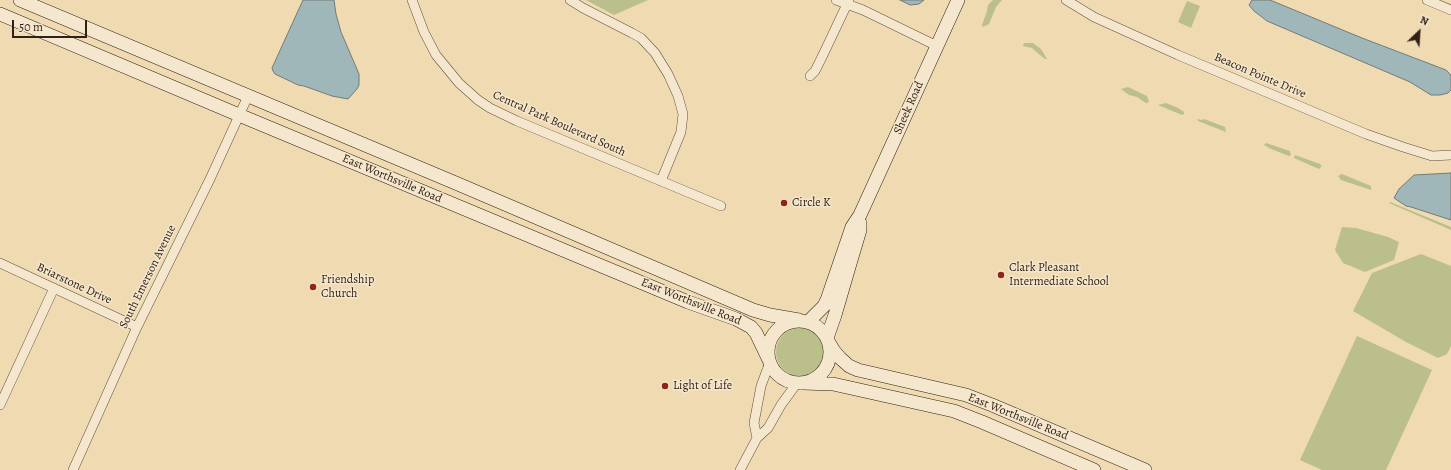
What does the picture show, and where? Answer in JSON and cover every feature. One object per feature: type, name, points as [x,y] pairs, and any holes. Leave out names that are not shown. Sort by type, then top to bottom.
[{"type":"main road","name":"East Worthsville Road","points":[[20,0],[753,310],[770,315],[804,321]]},
{"type":"main road","name":"Sheek Road","points":[[804,321],[824,306],[827,300],[852,227],[860,215],[958,0]]},
{"type":"main road","name":"East Worthsville Road","points":[[0,14],[688,302],[736,319],[751,327],[756,333],[762,342],[769,360]]},
{"type":"main road","name":"Sheek Road","points":[[828,340],[860,230],[860,215]]},
{"type":"main road","points":[[804,321],[817,326],[824,332],[828,340],[830,359],[826,368],[820,375],[812,380],[800,383],[785,380],[777,374],[769,360],[768,349],[774,332],[781,326],[790,322],[804,321]]},
{"type":"main road","name":"East Worthsville Road","points":[[828,340],[840,358],[849,366],[858,370],[966,395],[1145,470]]},
{"type":"main road","name":"East Worthsville Road","points":[[800,383],[832,384],[954,411],[1094,470]]},
{"type":"street","name":"Central Park Boulevard South","points":[[412,0],[424,32],[436,55],[458,83],[478,100],[490,108],[517,121],[721,206]]},
{"type":"street","points":[[570,0],[640,38],[655,53],[668,74],[678,96],[683,114],[681,132],[661,181]]},
{"type":"street","points":[[836,0],[848,2],[937,46]]},
{"type":"street","name":"Beacon Pointe Drive","points":[[1066,0],[1094,18],[1366,134],[1432,156],[1451,156]]},
{"type":"street","points":[[1426,0],[1451,10]]},
{"type":"street","points":[[810,76],[815,71],[848,2]]},
{"type":"street","name":"South Emerson Avenue","points":[[73,470],[137,327],[210,179],[248,96]]},
{"type":"street","name":"Briarstone Drive","points":[[0,263],[137,327]]},
{"type":"street","points":[[0,406],[54,288]]},
{"type":"street","points":[[757,438],[754,423],[761,386],[769,360]]},
{"type":"street","points":[[740,470],[757,438],[768,428],[781,405],[800,383]]},
{"type":"green space","points":[[586,0],[648,0],[614,15]]},
{"type":"green space","points":[[993,0],[1002,0],[996,7],[989,24],[983,27],[982,25],[988,5]]},
{"type":"green space","points":[[1187,1],[1200,6],[1191,28],[1178,22]]},
{"type":"green space","points":[[1024,43],[1033,43],[1041,49],[1047,59],[1032,48],[1023,46]]},
{"type":"green space","points":[[1128,87],[1147,96],[1149,102],[1146,103],[1137,97],[1129,95],[1121,89]]},
{"type":"green space","points":[[1166,103],[1178,108],[1184,112],[1184,114],[1182,115],[1158,105]]},
{"type":"green space","points":[[1197,119],[1204,119],[1225,127],[1226,132],[1198,121]]},
{"type":"green space","points":[[1266,143],[1290,151],[1291,155],[1289,156],[1271,149],[1264,145]]},
{"type":"green space","points":[[1295,155],[1322,166],[1319,169],[1294,158]]},
{"type":"green space","points":[[1342,174],[1371,186],[1371,190],[1341,180],[1338,176]]},
{"type":"green space","points":[[1390,202],[1451,227],[1451,230],[1389,203]]},
{"type":"green space","points":[[1342,227],[1356,228],[1388,237],[1399,242],[1394,260],[1365,272],[1343,263],[1335,250]]},
{"type":"green space","points":[[1421,254],[1451,266],[1451,346],[1447,354],[1438,358],[1406,342],[1353,311],[1372,273]]},
{"type":"green space","points":[[800,328],[809,330],[817,335],[822,343],[824,352],[822,361],[817,369],[809,374],[800,376],[791,374],[783,369],[778,361],[776,352],[778,343],[783,335],[791,330]]},
{"type":"green space","points":[[1357,336],[1432,370],[1386,470],[1322,470],[1300,460]]},
{"type":"water","points":[[303,0],[334,0],[341,32],[359,74],[359,85],[348,99],[332,96],[298,85],[275,74],[273,71],[272,68]]},
{"type":"water","points":[[900,0],[924,0],[919,4],[910,5]]},
{"type":"water","points":[[1252,0],[1270,0],[1362,38],[1446,70],[1451,75],[1451,90],[1448,93],[1440,95],[1431,95],[1410,82],[1267,21],[1249,5]]},
{"type":"water","points":[[1451,173],[1451,220],[1406,206],[1394,198],[1399,189],[1414,175]]},
{"type":"place","name":"Circle K","points":[[784,203]]},
{"type":"place","name":"Clark Pleasant Intermediate School","points":[[1001,275]]},
{"type":"place","name":"Friendship Church","points":[[313,287]]},
{"type":"place","name":"Light of Life","points":[[665,386]]}]
